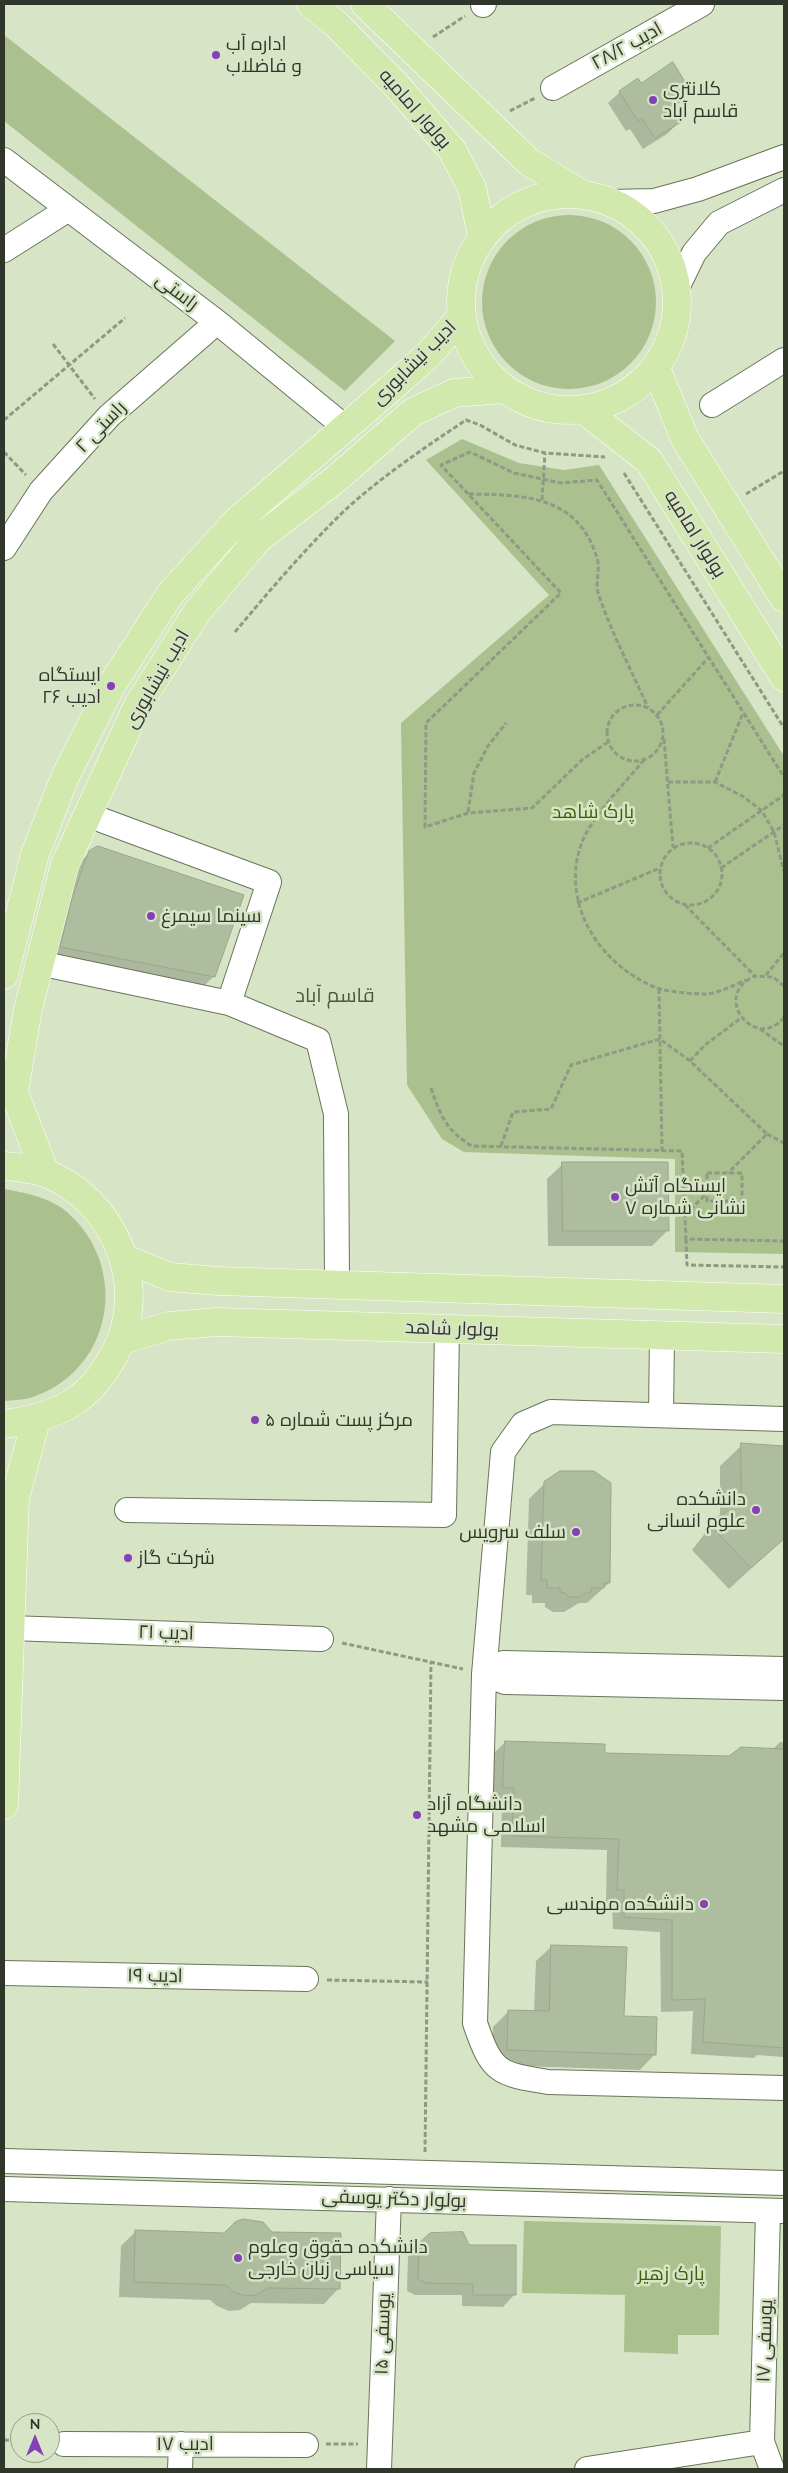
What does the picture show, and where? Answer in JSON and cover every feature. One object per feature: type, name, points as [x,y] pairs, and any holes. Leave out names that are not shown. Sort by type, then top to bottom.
[{"type":"main road","name":"بولوار امامیه","points":[[311,4],[335,23],[397,86],[452,150],[472,188],[482,236]]},
{"type":"main road","name":"بولوار امامیه","points":[[365,4],[487,124],[529,162],[583,194]]},
{"type":"main road","points":[[554,194],[583,194],[610,202],[635,216],[656,236],[670,260],[677,288],[677,316],[670,343],[656,368],[636,388],[611,402],[584,410],[555,410],[528,403],[503,389],[483,369],[468,344],[461,317],[461,289],[468,261],[482,236],[502,216],[527,202],[554,194]]},
{"type":"main road","name":"ادیب نیشابوری","points":[[4,975],[35,854],[65,777],[111,686],[171,593],[238,520],[429,354],[461,317]]},
{"type":"main road","points":[[656,368],[686,439],[784,598]]},
{"type":"main road","name":"ادیب نیشابوری","points":[[44,1173],[14,1092],[28,1009],[65,864],[138,705],[197,612],[258,539],[336,479],[413,412],[454,393],[503,389]]},
{"type":"main road","name":"بولوار امامیه","points":[[584,410],[649,461],[784,677]]},
{"type":"main road","points":[[4,1166],[44,1173],[80,1193],[108,1223],[125,1260],[130,1300],[122,1340],[103,1375],[73,1403],[36,1420],[4,1424]]},
{"type":"main road","points":[[125,1260],[170,1276],[218,1281],[784,1299]]},
{"type":"main road","name":"بولوار شاهد","points":[[122,1340],[169,1326],[217,1322],[784,1339]]},
{"type":"main road","points":[[4,1805],[15,1498],[36,1420]]},
{"type":"street","name":"ادیب ۲۸/۲","points":[[553,88],[702,4]]},
{"type":"street","points":[[610,202],[654,201],[698,189],[784,157]]},
{"type":"street","name":"راستی","points":[[4,160],[67,210],[217,322],[346,428]]},
{"type":"street","points":[[677,288],[694,253],[719,224],[784,190]]},
{"type":"street","points":[[4,250],[67,210]]},
{"type":"street","name":"راستی ۲","points":[[4,548],[41,491],[109,416],[217,322]]},
{"type":"street","points":[[712,405],[784,360]]},
{"type":"street","points":[[88,815],[269,882],[230,1003]]},
{"type":"street","points":[[39,963],[230,1003],[318,1040],[336,1114],[337,1285]]},
{"type":"street","points":[[127,1510],[444,1515],[447,1329]]},
{"type":"street","points":[[661,1414],[662,1336]]},
{"type":"street","points":[[784,1419],[551,1412],[523,1424],[503,1452],[484,1674],[475,2023],[483,2047],[494,2064],[510,2076],[548,2082],[784,2088]]},
{"type":"street","name":"ادیب ۲۱","points":[[10,1628],[322,1639]]},
{"type":"street","points":[[484,1674],[503,1663],[784,1669]]},
{"type":"street","points":[[484,1674],[505,1682],[784,1688]]},
{"type":"street","name":"ادیب ۱۹","points":[[4,1973],[306,1979]]},
{"type":"street","name":"بولوار دکتر یوسفی","points":[[4,2161],[784,2183]]},
{"type":"street","name":"بولوار دکتر یوسفی","points":[[4,2189],[776,2211]]},
{"type":"street","name":"یوسفی ۱۵","points":[[379,2469],[378,2444],[389,2199]]},
{"type":"street","name":"یوسفی ۱۷","points":[[772,2469],[762,2442],[776,2211]]},
{"type":"street","points":[[587,2469],[762,2442]]},
{"type":"street","name":"ادیب ۱۷","points":[[64,2444],[306,2445]]},
{"type":"street","points":[[180,2469],[181,2444]]},
{"type":"path","points":[[412,50],[483,4]]},
{"type":"path","points":[[487,124],[553,88]]},
{"type":"path","points":[[4,420],[125,318]]},
{"type":"path","points":[[52,344],[109,416]]},
{"type":"path","points":[[235,632],[292,564],[346,510],[414,456],[466,420],[480,425],[515,445],[545,453],[602,456],[612,459]]},
{"type":"path","points":[[4,452],[41,491]]},
{"type":"path","points":[[608,742],[583,759],[532,808],[468,812],[424,827],[426,723],[561,593],[441,465],[470,452],[514,473],[562,483],[597,480],[784,777]]},
{"type":"path","points":[[542,500],[545,453]]},
{"type":"path","points":[[623,470],[784,728]]},
{"type":"path","points":[[727,505],[784,471]]},
{"type":"path","points":[[469,494],[512,495],[542,500],[553,504],[584,529],[598,560],[598,594],[648,708],[657,715],[662,724],[673,848]]},
{"type":"path","points":[[657,715],[709,657]]},
{"type":"path","points":[[648,708],[632,706],[617,712],[610,720],[607,732],[608,742],[614,752],[623,759],[633,761],[644,760],[654,755],[661,746],[664,735]]},
{"type":"path","points":[[715,782],[743,712]]},
{"type":"path","points":[[468,812],[474,773],[488,746],[506,723]]},
{"type":"path","points":[[644,760],[601,812],[581,844],[574,874],[577,903],[586,927],[608,954],[634,976],[659,989],[708,994],[755,976],[766,975],[773,977],[784,986]]},
{"type":"path","points":[[668,782],[715,782],[744,797],[762,812],[774,832],[784,872]]},
{"type":"path","points":[[708,848],[784,795]]},
{"type":"path","points":[[721,868],[784,825]]},
{"type":"path","points":[[685,904],[695,905],[713,896],[722,878],[719,860],[708,848],[691,843],[673,848],[667,854],[660,868],[660,878],[668,895],[685,904],[755,976]]},
{"type":"path","points":[[577,903],[660,868]]},
{"type":"path","points":[[766,975],[784,953]]},
{"type":"path","points":[[746,980],[740,987],[736,1002],[741,1018],[752,1026],[768,1028],[776,1024],[784,1016]]},
{"type":"path","points":[[659,989],[662,1151]]},
{"type":"path","points":[[690,1061],[705,1045],[741,1018]]},
{"type":"path","points":[[759,1028],[784,1046]]},
{"type":"path","points":[[660,1039],[690,1061],[767,1134],[784,1143]]},
{"type":"path","points":[[501,1146],[513,1112],[551,1109],[571,1065],[660,1039]]},
{"type":"path","points":[[431,1088],[438,1109],[454,1134],[472,1146],[682,1151],[687,1265],[784,1266]]},
{"type":"path","points":[[728,1173],[767,1134]]},
{"type":"path","points":[[707,1173],[728,1173],[742,1173],[742,1201],[707,1201],[707,1173]]},
{"type":"path","points":[[685,1215],[707,1193]]},
{"type":"path","points":[[686,1239],[784,1241]]},
{"type":"path","points":[[322,1639],[484,1674]]},
{"type":"path","points":[[424,2172],[431,1662]]},
{"type":"path","points":[[306,1979],[428,1982]]},
{"type":"path","points":[[306,2445],[378,2444]]},
{"type":"green space","points":[[4,35],[395,341],[345,391],[4,121]]},
{"type":"green space","points":[[569,215],[586,217],[602,222],[624,235],[636,247],[652,277],[656,302],[654,319],[649,335],[636,357],[624,369],[594,385],[569,389],[552,387],[536,382],[514,369],[502,357],[486,327],[482,302],[484,285],[489,269],[502,247],[514,235],[544,219]]},
{"type":"green space","name":"پارک شاهد","points":[[462,439],[519,463],[564,470],[599,465],[784,756],[784,1254],[675,1252],[675,1159],[464,1152],[442,1139],[407,1085],[401,723],[549,595],[426,460]]},
{"type":"green space","points":[[4,1189],[45,1199],[67,1212],[87,1235],[100,1261],[105,1289],[104,1316],[95,1342],[80,1366],[58,1385],[30,1398],[4,1401]]},
{"type":"green space","name":"پارک زهیر","points":[[524,2221],[721,2226],[719,2335],[678,2335],[678,2354],[624,2352],[625,2295],[522,2293]]},
{"type":"building","name":"کلانتری قاسم آباد","points":[[673,62],[692,93],[671,107],[681,122],[655,138],[642,118],[638,121],[619,91],[638,78],[641,83]]},
{"type":"building","name":"سینما سیمرغ","points":[[98,846],[244,895],[215,977],[60,947],[72,898],[89,851]]},
{"type":"building","name":"ایستگاه آتش نشانی شماره ۷","points":[[562,1162],[668,1162],[669,1231],[563,1231]]},
{"type":"building","name":"دانشکده علوم انسانی","points":[[741,1443],[784,1446],[784,1539],[751,1568],[713,1528],[741,1491]]},
{"type":"building","name":"سلف سرویس","points":[[560,1471],[594,1471],[611,1483],[610,1583],[604,1583],[604,1588],[591,1588],[591,1593],[585,1593],[580,1597],[569,1597],[565,1593],[560,1592],[560,1588],[547,1588],[547,1580],[541,1580],[544,1482]]},
{"type":"building","name":"دانشکده مهندسی","points":[[505,1741],[605,1744],[605,1753],[729,1756],[741,1747],[784,1749],[784,2048],[703,2042],[705,1999],[672,2000],[672,1920],[624,1917],[624,1890],[617,1890],[619,1839],[512,1836],[514,1788],[503,1788]]},
{"type":"building","points":[[551,1945],[627,1947],[624,2016],[657,2017],[656,2055],[507,2050],[508,2010],[549,2011]]},
{"type":"building","name":"دانشکده حقوق وعلوم سیاسی زبان خارجی","points":[[243,2219],[263,2222],[272,2232],[341,2233],[340,2289],[268,2288],[256,2295],[245,2296],[232,2291],[226,2285],[134,2282],[135,2230],[224,2233],[235,2222]]},
{"type":"building","points":[[463,2232],[469,2245],[516,2245],[516,2295],[473,2295],[473,2284],[427,2283],[418,2279],[419,2243],[430,2233]]},
{"type":"place","name":"اداره آب و فاضلاب","points":[[216,55]]},
{"type":"place","name":"کلانتری قاسم آباد","points":[[653,100]]},
{"type":"place","name":"ایستگاه ادیب ۲۶","points":[[111,686]]},
{"type":"place","name":"سینما سیمرغ","points":[[151,916]]},
{"type":"place","name":"ایستگاه آتش نشانی شماره ۷","points":[[615,1197]]},
{"type":"place","name":"مرکز پست شماره ۵","points":[[255,1420]]},
{"type":"place","name":"دانشکده علوم انسانی","points":[[756,1510]]},
{"type":"place","name":"سلف سرویس","points":[[576,1532]]},
{"type":"place","name":"شرکت گاز","points":[[128,1558]]},
{"type":"place","name":"دانشگاه آزاد اسلامی مشهد","points":[[417,1815]]},
{"type":"place","name":"دانشکده مهندسی","points":[[704,1904]]},
{"type":"place","name":"دانشکده حقوق وعلوم سیاسی زبان خارجی","points":[[238,2258]]},
{"type":"district","name":"قاسم آباد","points":[[335,996]]}]
